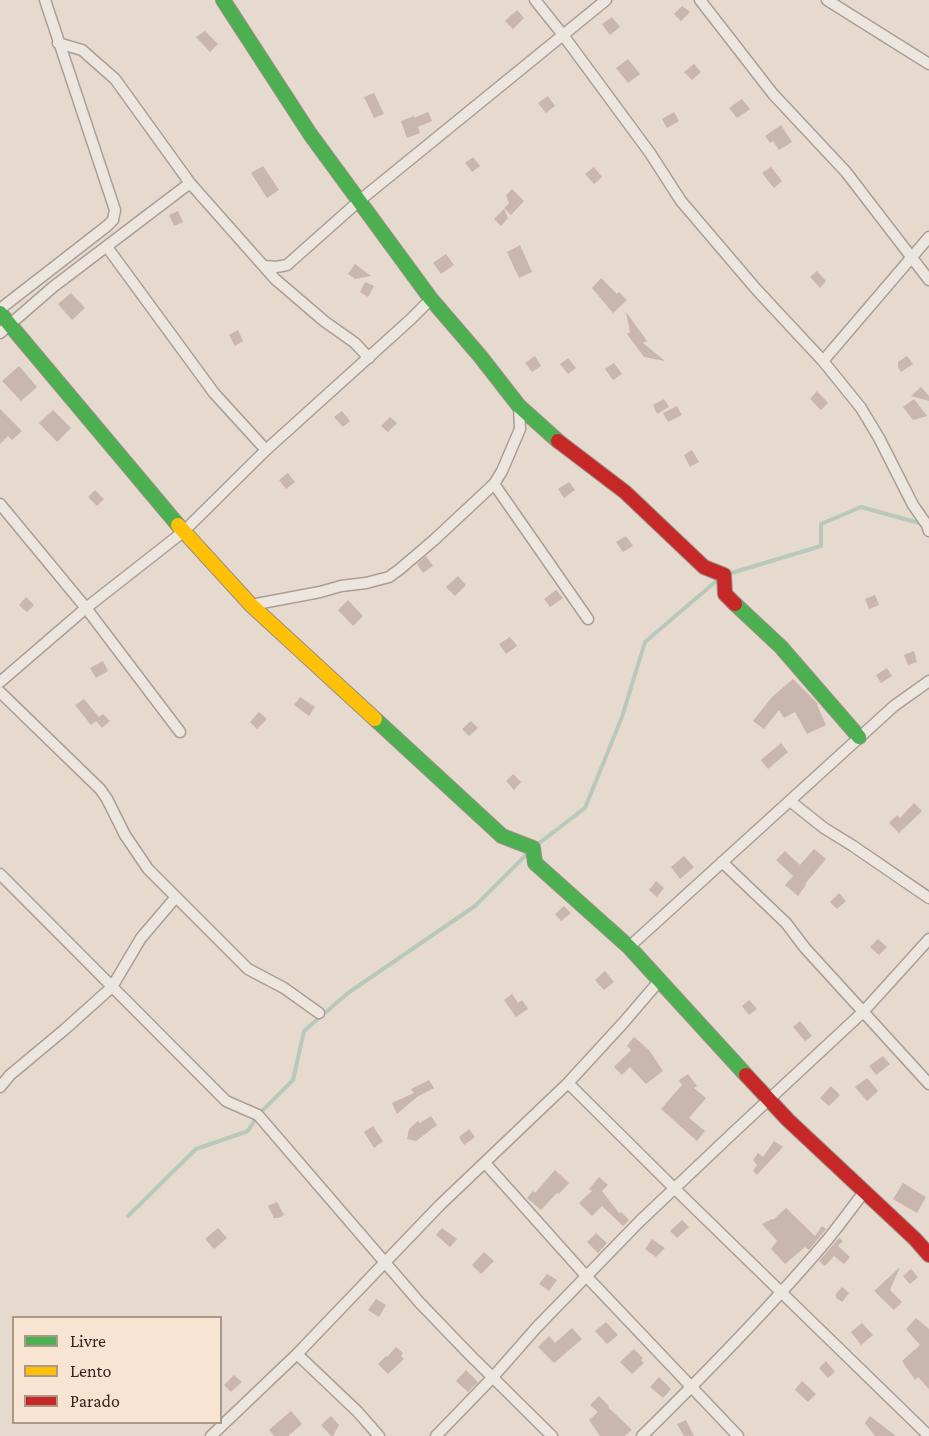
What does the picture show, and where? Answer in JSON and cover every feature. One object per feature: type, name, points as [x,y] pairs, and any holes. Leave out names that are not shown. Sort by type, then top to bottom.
[{"type":"street","points":[[45,0],[115,210],[113,220],[107,226],[0,311],[5,329],[95,426],[183,532],[251,605],[502,836],[533,848],[536,863],[629,947],[788,1120],[915,1239],[929,1255]]},
{"type":"street","points":[[223,0],[310,134],[431,299],[519,406],[553,437],[625,492],[704,567],[724,575],[725,594],[781,647],[859,737]]},
{"type":"street","points":[[535,0],[650,153],[681,201],[756,289],[823,361],[861,408],[929,531]]},
{"type":"street","points":[[265,266],[287,265],[359,201],[606,0]]},
{"type":"street","points":[[700,0],[773,94],[846,172],[929,280]]},
{"type":"street","points":[[827,0],[929,64]]},
{"type":"street","points":[[58,43],[82,50],[115,79],[190,183],[275,279],[324,321],[355,343],[369,358]]},
{"type":"street","points":[[5,329],[53,287],[190,183]]},
{"type":"street","points":[[823,361],[929,237]]},
{"type":"street","points":[[107,248],[214,393],[266,450]]},
{"type":"street","points":[[285,288],[287,265]]},
{"type":"street","points":[[0,682],[86,608],[183,532],[266,450],[431,299]]},
{"type":"street","points":[[251,605],[366,583],[389,577],[400,569],[494,483],[502,471],[520,429],[519,406]]},
{"type":"street","points":[[494,483],[588,618]]},
{"type":"street","points":[[0,504],[86,608],[180,732]]},
{"type":"street","points":[[629,947],[859,737],[894,706],[929,681]]},
{"type":"street","points":[[0,692],[100,789],[125,835],[148,869],[248,969],[284,988],[319,1013]]},
{"type":"street","points":[[790,801],[824,828],[929,898]]},
{"type":"street","points":[[722,862],[786,923],[805,948],[929,1084]]},
{"type":"street","points":[[0,874],[226,1101],[258,1115],[419,1302],[552,1436]]},
{"type":"street","points":[[0,1087],[17,1069],[112,987],[141,938],[176,897]]},
{"type":"street","points":[[436,1436],[640,1221],[863,1012],[929,939]]},
{"type":"street","points":[[211,1436],[297,1354],[440,1205],[568,1083],[660,980]]},
{"type":"street","points":[[568,1083],[929,1436]]},
{"type":"street","points":[[484,1163],[587,1277],[738,1436]]},
{"type":"street","points":[[642,1436],[782,1292],[828,1239],[864,1192]]},
{"type":"street","points":[[297,1354],[357,1411],[379,1436]]},
{"type":"building","points":[[682,6],[690,12],[681,21],[674,14]]},
{"type":"building","points":[[517,10],[524,18],[513,29],[505,21]]},
{"type":"building","points":[[612,17],[620,27],[610,35],[602,24]]},
{"type":"building","points":[[205,31],[218,44],[210,52],[196,37]]},
{"type":"building","points":[[628,59],[640,74],[628,83],[616,68]]},
{"type":"building","points":[[694,64],[701,72],[692,80],[684,72]]},
{"type":"building","points":[[374,93],[384,114],[374,118],[364,97]]},
{"type":"building","points":[[548,96],[555,106],[546,113],[538,103]]},
{"type":"building","points":[[742,99],[750,109],[737,118],[729,108]]},
{"type":"building","points":[[428,112],[432,121],[418,127],[420,133],[407,138],[401,121]]},
{"type":"building","points":[[674,112],[679,121],[667,128],[662,119]]},
{"type":"building","points":[[781,125],[792,142],[779,150],[773,141],[770,143],[765,136]]},
{"type":"building","points":[[473,157],[480,166],[472,172],[465,163]]},
{"type":"building","points":[[263,166],[279,190],[267,198],[251,173]]},
{"type":"building","points":[[594,167],[602,177],[594,184],[585,174]]},
{"type":"building","points":[[771,167],[782,181],[774,188],[762,173]]},
{"type":"building","points":[[512,189],[524,201],[511,215],[504,208],[509,203],[506,195]]},
{"type":"building","points":[[504,209],[508,218],[501,226],[494,219]]},
{"type":"building","points":[[178,211],[183,222],[174,226],[169,215]]},
{"type":"building","points":[[520,245],[532,272],[519,278],[507,252]]},
{"type":"building","points":[[446,254],[454,265],[441,274],[433,263]]},
{"type":"building","points":[[355,264],[371,276],[355,279],[348,274]]},
{"type":"building","points":[[817,271],[826,281],[820,288],[810,277]]},
{"type":"building","points":[[601,278],[617,294],[619,292],[627,300],[613,313],[592,288]]},
{"type":"building","points":[[365,282],[374,286],[368,297],[360,292]]},
{"type":"building","points":[[71,293],[85,308],[72,320],[58,304]]},
{"type":"building","points":[[626,312],[647,341],[643,343],[665,361],[644,357],[627,334],[630,332]]},
{"type":"building","points":[[238,330],[243,341],[235,346],[229,335]]},
{"type":"building","points":[[535,356],[541,366],[532,372],[525,363]]},
{"type":"building","points":[[907,356],[913,364],[901,372],[898,362]]},
{"type":"building","points":[[568,358],[576,368],[568,374],[560,364]]},
{"type":"building","points":[[614,363],[622,374],[613,380],[605,369]]},
{"type":"building","points":[[19,366],[37,387],[21,401],[2,381]]},
{"type":"building","points":[[921,387],[929,396],[929,401],[911,396]]},
{"type":"building","points":[[817,391],[828,403],[821,410],[810,399]]},
{"type":"building","points":[[664,399],[669,407],[657,414],[653,405]]},
{"type":"building","points":[[914,399],[927,416],[913,420],[903,407]]},
{"type":"building","points":[[677,406],[682,415],[668,422],[663,413]]},
{"type":"building","points":[[0,409],[22,431],[12,440],[8,436],[0,444]]},
{"type":"building","points":[[53,410],[71,428],[57,442],[39,423]]},
{"type":"building","points":[[342,411],[350,421],[343,427],[334,417]]},
{"type":"building","points":[[390,417],[397,423],[388,432],[381,426]]},
{"type":"building","points":[[692,450],[699,462],[690,467],[684,455]]},
{"type":"building","points":[[288,473],[295,482],[286,489],[279,480]]},
{"type":"building","points":[[569,482],[575,490],[564,498],[558,489]]},
{"type":"building","points":[[95,490],[104,499],[97,506],[88,497]]},
{"type":"building","points":[[626,536],[633,546],[623,552],[616,542]]},
{"type":"building","points":[[426,556],[433,566],[423,573],[417,564]]},
{"type":"building","points":[[458,576],[466,585],[455,596],[446,587]]},
{"type":"building","points":[[556,590],[563,598],[550,607],[544,599]]},
{"type":"building","points":[[875,595],[879,605],[869,609],[865,599]]},
{"type":"building","points":[[26,597],[34,605],[27,612],[19,605]]},
{"type":"building","points":[[348,600],[363,616],[353,626],[338,610]]},
{"type":"building","points":[[510,637],[517,646],[506,654],[499,644]]},
{"type":"building","points":[[914,651],[917,662],[908,665],[904,655]]},
{"type":"building","points":[[103,661],[108,671],[96,678],[90,668]]},
{"type":"building","points":[[887,668],[892,676],[881,683],[876,675]]},
{"type":"building","points":[[793,679],[818,704],[826,725],[807,734],[795,712],[784,718],[779,710],[764,729],[753,721],[772,697]]},
{"type":"building","points":[[300,697],[315,707],[309,716],[294,705]]},
{"type":"building","points":[[84,699],[99,717],[103,714],[110,721],[102,728],[96,721],[91,725],[75,705]]},
{"type":"building","points":[[259,712],[267,719],[257,729],[250,722]]},
{"type":"building","points":[[471,721],[478,728],[469,736],[462,729]]},
{"type":"building","points":[[781,743],[788,752],[768,769],[761,760]]},
{"type":"building","points":[[513,774],[521,782],[514,790],[506,781]]},
{"type":"building","points":[[914,803],[922,811],[899,833],[889,823],[897,815],[900,818]]},
{"type":"building","points":[[814,849],[826,859],[798,896],[785,885],[793,876],[776,860],[785,851],[800,865]]},
{"type":"building","points":[[684,856],[694,867],[680,879],[671,867]]},
{"type":"building","points":[[656,881],[664,888],[657,897],[649,890]]},
{"type":"building","points":[[839,893],[846,901],[837,909],[830,902]]},
{"type":"building","points":[[564,906],[571,913],[561,921],[555,914]]},
{"type":"building","points":[[878,939],[887,947],[879,955],[870,947]]},
{"type":"building","points":[[605,971],[614,982],[604,990],[595,980]]},
{"type":"building","points":[[512,994],[518,1003],[522,1000],[528,1009],[516,1017],[504,1000]]},
{"type":"building","points":[[749,1000],[757,1009],[749,1015],[742,1006]]},
{"type":"building","points":[[800,1021],[812,1036],[805,1041],[793,1027]]},
{"type":"building","points":[[634,1037],[649,1050],[663,1071],[646,1084],[630,1067],[622,1075],[614,1067],[631,1050],[627,1046]]},
{"type":"building","points":[[883,1056],[890,1064],[876,1075],[869,1066]]},
{"type":"building","points":[[688,1074],[697,1086],[694,1088],[706,1098],[689,1118],[705,1131],[697,1141],[661,1109],[682,1085],[679,1080]]},
{"type":"building","points":[[867,1078],[878,1091],[867,1101],[855,1087]]},
{"type":"building","points":[[429,1080],[434,1088],[417,1097],[397,1114],[392,1103],[414,1093],[411,1089]]},
{"type":"building","points":[[831,1086],[840,1095],[829,1106],[820,1098]]},
{"type":"building","points":[[431,1116],[437,1125],[416,1141],[407,1139],[409,1129],[418,1121],[420,1123]]},
{"type":"building","points":[[373,1126],[383,1141],[374,1148],[364,1132]]},
{"type":"building","points":[[469,1129],[475,1137],[464,1145],[459,1137]]},
{"type":"building","points":[[774,1141],[783,1147],[757,1175],[753,1171],[757,1165],[753,1160],[758,1153],[763,1157]]},
{"type":"building","points":[[555,1170],[569,1183],[541,1210],[527,1198],[533,1191],[535,1193]]},
{"type":"building","points":[[599,1177],[608,1185],[602,1191],[619,1213],[621,1212],[629,1220],[623,1226],[602,1206],[592,1216],[579,1203],[592,1191],[589,1189]]},
{"type":"building","points":[[903,1183],[926,1197],[917,1213],[893,1199]]},
{"type":"building","points":[[277,1202],[284,1215],[274,1218],[268,1206]]},
{"type":"building","points":[[786,1208],[815,1236],[822,1226],[826,1229],[809,1250],[805,1247],[785,1264],[771,1249],[777,1241],[762,1224],[773,1220]]},
{"type":"building","points":[[682,1220],[689,1227],[677,1238],[670,1231]]},
{"type":"building","points":[[218,1228],[227,1238],[214,1249],[205,1239]]},
{"type":"building","points":[[442,1228],[457,1239],[450,1247],[436,1235]]},
{"type":"building","points":[[596,1233],[607,1243],[598,1253],[587,1242]]},
{"type":"building","points":[[839,1238],[843,1241],[838,1246],[850,1257],[844,1264],[834,1256],[825,1266],[819,1261]]},
{"type":"building","points":[[652,1239],[665,1248],[656,1257],[645,1249]]},
{"type":"building","points":[[484,1252],[494,1261],[481,1274],[472,1265]]},
{"type":"building","points":[[900,1267],[890,1290],[902,1302],[894,1310],[874,1291]]},
{"type":"building","points":[[911,1269],[918,1277],[910,1284],[903,1276]]},
{"type":"building","points":[[547,1274],[557,1280],[549,1291],[539,1284]]},
{"type":"building","points":[[842,1287],[849,1293],[842,1302],[836,1298],[836,1294]]},
{"type":"building","points":[[376,1299],[386,1305],[379,1317],[368,1310]]},
{"type":"building","points":[[916,1318],[929,1329],[929,1389],[918,1377],[915,1380],[902,1361],[920,1345],[906,1329]]},
{"type":"building","points":[[606,1322],[618,1335],[607,1344],[595,1331]]},
{"type":"building","points":[[862,1323],[873,1335],[861,1345],[851,1332]]},
{"type":"building","points":[[572,1328],[582,1339],[554,1363],[538,1347],[549,1336],[555,1343]]},
{"type":"building","points":[[396,1347],[403,1353],[401,1356],[404,1359],[388,1374],[378,1364]]},
{"type":"building","points":[[634,1349],[643,1358],[641,1360],[644,1363],[632,1374],[620,1362]]},
{"type":"building","points":[[826,1361],[835,1372],[828,1378],[819,1368]]},
{"type":"building","points":[[466,1370],[478,1382],[468,1392],[456,1381]]},
{"type":"building","points":[[234,1375],[242,1382],[231,1392],[224,1385]]},
{"type":"building","points":[[659,1377],[671,1389],[663,1398],[650,1387]]},
{"type":"building","points":[[802,1381],[816,1394],[808,1402],[795,1390]]},
{"type":"building","points":[[599,1396],[632,1430],[625,1436],[600,1436],[589,1420],[598,1412],[590,1405]]},
{"type":"building","points":[[291,1411],[302,1424],[288,1436],[274,1436],[269,1430]]},
{"type":"building","points":[[331,1416],[339,1425],[333,1436],[321,1425]]},
{"type":"building","points":[[870,1416],[896,1436],[875,1436],[865,1423]]},
{"type":"building","points":[[686,1420],[694,1436],[684,1436],[677,1424]]},
{"type":"waterway","points":[[728,574],[821,546],[821,524],[861,507],[923,524]]},
{"type":"waterway","points":[[534,847],[585,808],[622,717],[645,642],[721,577]]},
{"type":"waterway","points":[[128,1216],[196,1149],[248,1131],[258,1115],[293,1080],[304,1031],[348,993],[475,906],[529,852]]},
{"type":"traffic: fast","points":[[223,0],[310,134],[431,299],[519,406],[558,441]]},
{"type":"traffic: fast","points":[[0,313],[178,525]]},
{"type":"traffic: fast","points":[[735,604],[781,647],[859,737]]},
{"type":"traffic: fast","points":[[375,719],[502,836],[533,848],[535,863],[629,947],[746,1075]]},
{"type":"traffic: slow","points":[[178,525],[251,605],[375,719]]},
{"type":"traffic: jam","points":[[558,441],[625,492],[704,567],[724,575],[725,594],[735,604]]},
{"type":"traffic: jam","points":[[746,1075],[788,1120],[915,1239],[929,1255]]}]
